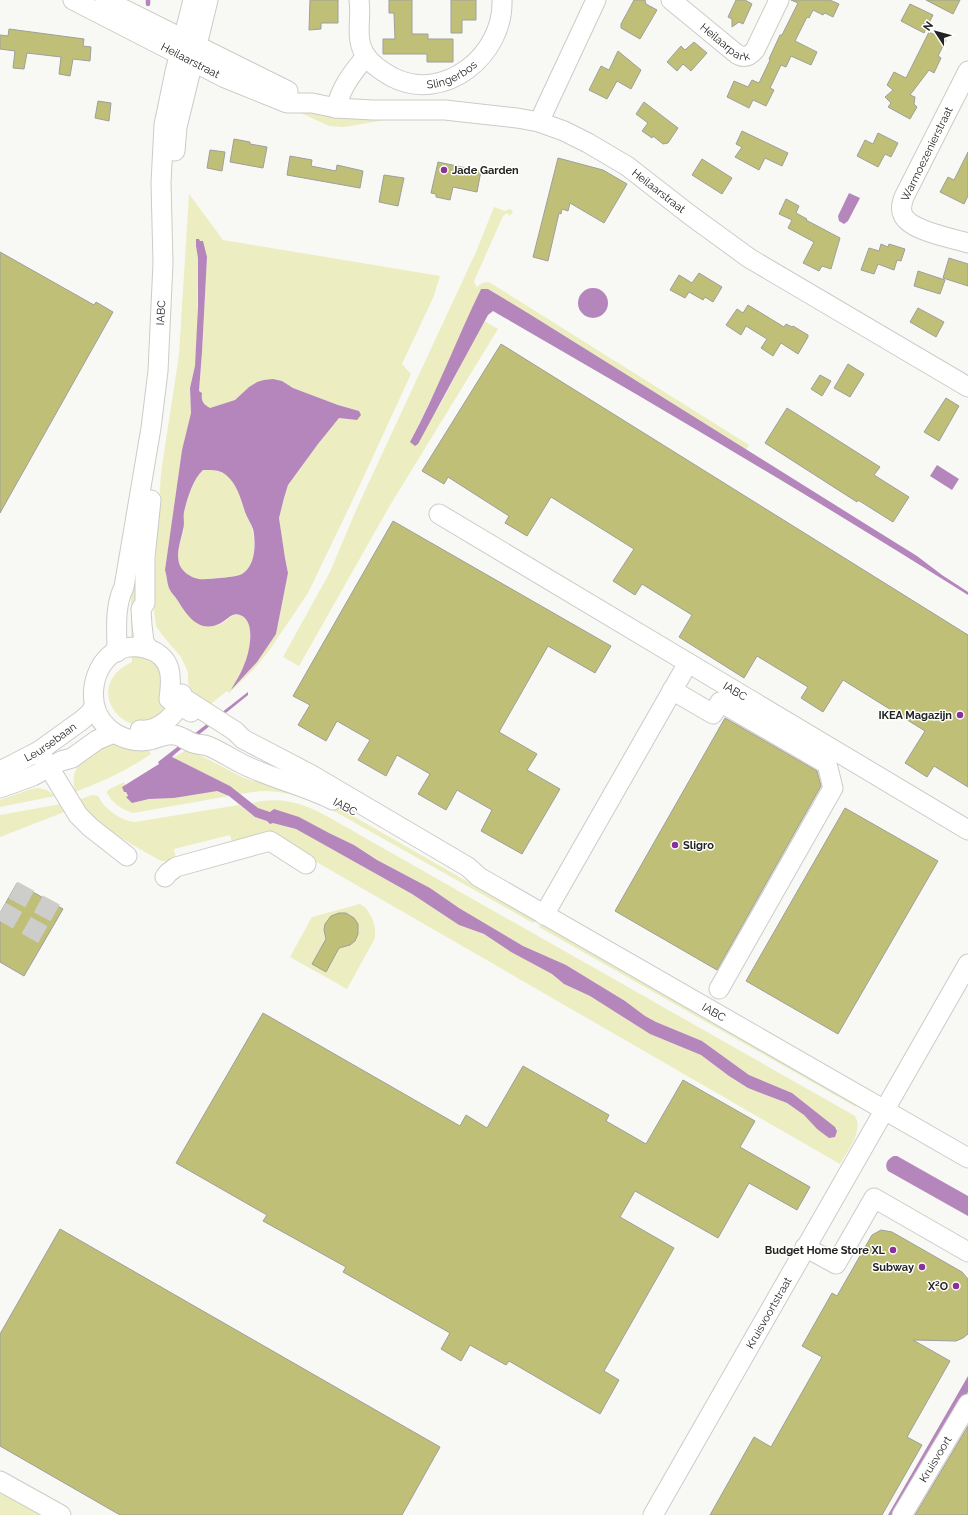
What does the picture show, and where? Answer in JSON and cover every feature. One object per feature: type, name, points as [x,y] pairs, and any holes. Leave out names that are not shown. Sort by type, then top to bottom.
[{"type":"street","name":"Heilaarstraat","points":[[73,0],[188,50]]},
{"type":"street","name":"Heilaarstraat","points":[[104,0],[188,50],[225,78],[287,103],[312,103],[336,108],[373,110],[445,110],[517,118],[539,122],[578,137],[613,157],[749,258],[968,387]]},
{"type":"street","points":[[188,50],[193,0]]},
{"type":"street","points":[[188,50],[208,0]]},
{"type":"street","name":"Slingerbos","points":[[359,1],[360,40],[366,56],[384,73],[400,81],[417,86],[435,84],[453,79],[469,69],[483,55],[494,38],[500,21],[502,0]]},
{"type":"street","points":[[539,122],[596,0]]},
{"type":"street","name":"Heilaarpark","points":[[671,0],[733,51],[743,57],[748,56],[755,50],[779,0]]},
{"type":"street","name":"IABC","points":[[122,650],[117,620],[118,597],[124,587],[151,428],[158,371],[163,263],[161,183],[164,125],[188,50]]},
{"type":"street","name":"IABC","points":[[152,643],[144,642],[142,625],[142,609],[145,603],[145,557],[169,346],[173,177],[177,127],[188,50]]},
{"type":"street","points":[[336,108],[340,92],[366,56]]},
{"type":"street","name":"Warmoezenierstraat","points":[[968,72],[904,197],[901,210],[905,219],[915,227],[968,243]]},
{"type":"street","name":"IABC","points":[[439,514],[968,830]]},
{"type":"street","points":[[152,643],[169,668],[172,683],[168,699],[180,701],[174,712],[170,731],[148,731],[110,725],[98,715],[94,706],[92,692],[102,664],[113,654],[122,650],[152,643]]},
{"type":"street","points":[[110,725],[103,696],[105,685],[110,674],[127,659],[122,650]]},
{"type":"street","points":[[544,915],[688,662]]},
{"type":"street","points":[[672,690],[713,714],[720,702],[827,764],[833,788],[719,989]]},
{"type":"street","name":"IABC","points":[[180,701],[206,729],[251,768],[318,793],[390,830],[465,874],[479,877]]},
{"type":"street","name":"Leursebaan","points":[[0,771],[39,751],[82,720],[91,712],[94,706]]},
{"type":"street","name":"Leursebaan","points":[[0,788],[33,776],[55,764],[67,752],[110,725]]},
{"type":"street","name":"IABC","points":[[170,731],[206,729],[232,737],[243,738],[310,774],[468,867],[479,877],[544,915],[968,1158]]},
{"type":"street","points":[[39,751],[55,764],[78,814],[90,827],[127,856]]},
{"type":"street","points":[[165,877],[176,867],[270,841],[306,864]]},
{"type":"street","points":[[885,1110],[968,964]]},
{"type":"street","name":"Kruisvoortstraat","points":[[653,1515],[805,1247],[885,1110]]},
{"type":"street","points":[[805,1247],[836,1264],[874,1198],[968,1252]]},
{"type":"street","points":[[906,1515],[922,1494],[968,1415]]},
{"type":"street","name":"Kruisvoort","points":[[902,1515],[968,1415]]},
{"type":"street","points":[[0,1481],[60,1515]]},
{"type":"green space","points":[[286,106],[391,119],[344,127],[329,126]]},
{"type":"green space","points":[[189,194],[223,240],[440,276],[433,298],[402,364],[411,374],[308,593],[268,652],[254,669],[229,693],[227,691],[207,707],[193,696],[188,682],[188,672],[181,657],[156,626],[153,602],[161,473],[179,355]],"holes":[[[197,242],[207,257],[199,391],[202,393],[202,400],[204,404],[210,408],[235,400],[257,382],[282,381],[293,388],[338,405],[359,411],[357,420],[339,418],[288,485],[279,518],[288,573],[276,634],[232,688],[243,669],[248,654],[250,638],[248,623],[245,618],[237,614],[221,624],[208,626],[177,598],[170,589],[165,570],[182,450],[191,413],[190,388],[195,366],[197,341]]]},
{"type":"green space","points":[[494,207],[505,211],[510,209],[513,211],[510,216],[507,213],[503,216],[474,281],[477,287],[482,283],[489,282],[749,445],[746,450],[488,289],[481,289],[454,352],[410,442],[439,407],[484,321],[498,329],[389,507],[299,666],[283,657],[330,572],[357,508],[476,252]]},
{"type":"green space","points":[[203,470],[215,470],[221,472],[230,479],[238,492],[251,525],[254,540],[254,553],[247,570],[240,575],[199,579],[187,574],[180,566],[178,554],[184,527],[185,507],[193,484]]},
{"type":"green space","points":[[138,529],[138,638],[131,638],[131,583]]},
{"type":"green space","points":[[132,652],[160,664],[168,711],[139,726],[122,719],[116,713],[111,706],[108,690],[116,673],[132,662]]},
{"type":"green space","points":[[110,743],[159,744],[149,751],[151,754],[133,765],[105,780],[75,792],[74,782],[77,767],[88,757]]},
{"type":"green space","points":[[188,749],[244,778],[329,804],[353,816],[536,921],[533,923],[327,807],[304,798],[279,792],[259,791],[240,794],[230,786],[173,758]]},
{"type":"green space","points":[[124,782],[125,785],[122,787],[132,803],[149,799],[174,798],[213,790],[229,796],[133,813],[118,806],[107,793],[108,790]]},
{"type":"green space","points":[[38,788],[47,790],[55,796],[0,807],[0,800]]},
{"type":"green space","points":[[92,795],[98,796],[105,806],[116,815],[123,819],[135,822],[239,805],[255,817],[296,829],[412,894],[459,925],[486,935],[511,952],[552,974],[564,984],[590,996],[650,1034],[701,1055],[748,1088],[787,1103],[804,1115],[817,1129],[829,1138],[837,1129],[792,1093],[749,1075],[702,1041],[645,1016],[625,1001],[566,965],[523,946],[459,908],[430,888],[377,860],[354,845],[329,833],[258,808],[252,803],[273,800],[292,802],[311,808],[855,1116],[857,1128],[854,1141],[840,1164],[268,834],[232,843],[230,835],[174,849],[176,859],[161,861],[116,835],[95,819],[78,800]]},
{"type":"green space","points":[[61,804],[64,812],[0,837],[0,815]]},
{"type":"green space","points":[[360,904],[366,908],[372,918],[375,928],[375,938],[347,989],[290,957],[312,917]]},
{"type":"green space","points":[[541,923],[851,1100],[857,1105],[856,1107],[539,927]]},
{"type":"green space","points":[[0,1489],[47,1515],[0,1515]]},
{"type":"shaded area","points":[[849,193],[860,198],[848,221],[844,224],[839,221],[838,216]]},
{"type":"shaded area","points":[[196,239],[203,241],[207,257],[199,391],[202,393],[202,400],[204,404],[210,408],[235,400],[257,382],[273,379],[282,381],[293,388],[338,405],[359,411],[361,415],[357,420],[339,418],[288,485],[279,518],[288,573],[276,634],[257,662],[231,690],[241,672],[248,653],[250,631],[245,618],[237,614],[232,615],[214,626],[201,625],[195,622],[186,613],[170,590],[165,570],[182,450],[191,413],[190,388],[195,366],[198,306],[198,258]],"holes":[[[203,470],[215,470],[221,472],[230,479],[238,492],[253,529],[255,540],[254,553],[247,570],[240,575],[199,579],[187,574],[180,566],[178,550],[184,528],[184,512],[191,490],[196,479]]]},
{"type":"shaded area","points":[[593,288],[603,293],[608,303],[603,313],[593,318],[583,313],[578,303],[583,293]]},
{"type":"shaded area","points":[[481,289],[488,289],[531,315],[917,556],[968,592],[968,595],[732,451],[493,311],[488,315],[418,444],[415,446],[410,442],[429,404]]},
{"type":"shaded area","points":[[937,465],[959,479],[952,490],[930,476]]},
{"type":"shaded area","points":[[248,692],[248,695],[172,757],[230,786],[258,808],[270,812],[274,809],[299,817],[354,845],[377,860],[430,888],[459,908],[523,946],[566,965],[625,1001],[645,1016],[702,1041],[749,1075],[792,1093],[835,1127],[837,1131],[835,1137],[829,1138],[817,1129],[804,1115],[787,1103],[748,1088],[701,1055],[650,1034],[590,996],[564,984],[552,974],[511,952],[484,934],[459,925],[412,894],[296,829],[273,823],[270,824],[267,821],[255,817],[229,796],[217,791],[174,798],[149,799],[132,803],[126,797],[128,796],[122,787],[159,764],[158,762]]},
{"type":"shaded area","points":[[894,1156],[897,1156],[968,1196],[968,1216],[888,1171],[886,1167],[887,1162]]},
{"type":"shaded area","points":[[968,1376],[968,1392],[897,1515],[888,1515]]},
{"type":"building","points":[[310,0],[338,0],[338,23],[321,23],[321,29],[309,30]]},
{"type":"building","points":[[389,0],[412,0],[412,34],[428,34],[428,39],[453,39],[453,62],[427,62],[427,54],[383,54],[383,39],[395,39],[394,13],[389,13]]},
{"type":"building","points":[[451,0],[476,0],[476,20],[462,20],[462,33],[451,33]]},
{"type":"building","points":[[634,0],[645,0],[646,4],[657,10],[640,39],[621,28],[621,24]]},
{"type":"building","points":[[736,0],[745,0],[752,4],[743,24],[739,22],[732,27],[732,19],[728,17]]},
{"type":"building","points":[[791,0],[830,0],[839,4],[833,17],[825,13],[823,15],[813,10],[809,18],[807,17],[795,41],[817,52],[811,65],[791,56],[786,67],[781,65],[770,88],[774,90],[766,106],[753,100],[749,108],[727,97],[734,81],[748,87],[752,80],[759,83],[780,35],[782,35],[798,3]]},
{"type":"building","points":[[926,0],[960,0],[953,14]]},
{"type":"building","points":[[910,4],[933,15],[924,33],[901,21]]},
{"type":"building","points":[[9,29],[84,39],[83,46],[91,47],[90,61],[73,59],[70,76],[59,74],[61,57],[27,53],[24,69],[13,68],[15,51],[0,49],[0,35],[8,36]]},
{"type":"building","points":[[929,32],[946,40],[938,56],[941,58],[934,73],[929,70],[910,95],[915,97],[914,104],[917,107],[910,119],[888,107],[891,103],[885,97],[893,90],[887,85],[894,72],[906,78]]},
{"type":"building","points":[[694,42],[707,53],[691,71],[683,64],[677,71],[667,62],[681,46],[685,50]]},
{"type":"building","points":[[618,51],[641,70],[631,89],[617,81],[607,99],[589,90],[601,66],[609,70]]},
{"type":"building","points":[[98,101],[111,103],[109,121],[95,118]]},
{"type":"building","points":[[644,102],[678,128],[668,143],[663,144],[653,136],[652,138],[642,131],[648,123],[636,114]]},
{"type":"building","points":[[742,131],[788,153],[782,166],[765,158],[759,170],[735,157],[742,147],[736,144]]},
{"type":"building","points":[[878,133],[898,143],[891,157],[885,154],[878,167],[857,156],[865,140],[873,144]]},
{"type":"building","points":[[234,139],[267,147],[263,168],[230,162]]},
{"type":"building","points":[[210,150],[225,152],[222,171],[207,168]]},
{"type":"building","points":[[968,152],[968,196],[964,204],[940,192],[948,177],[954,180]]},
{"type":"building","points":[[290,156],[312,160],[311,166],[336,171],[337,165],[363,171],[360,188],[287,175]]},
{"type":"building","points":[[558,158],[603,170],[627,184],[604,223],[570,203],[568,211],[562,209],[561,214],[559,213],[548,261],[533,257]]},
{"type":"building","points":[[702,159],[732,178],[722,194],[692,175]]},
{"type":"building","points":[[438,162],[481,171],[477,192],[453,187],[450,200],[436,197],[436,194],[431,193]]},
{"type":"building","points":[[384,175],[404,178],[398,206],[379,202]]},
{"type":"building","points":[[786,199],[799,206],[796,213],[840,238],[831,269],[822,266],[819,271],[803,263],[814,242],[788,228],[792,220],[779,214]]},
{"type":"building","points":[[881,244],[888,247],[889,244],[905,249],[901,261],[897,260],[894,270],[878,264],[874,274],[861,270],[869,248],[879,251]]},
{"type":"building","points":[[0,252],[94,305],[96,302],[113,312],[0,513]]},
{"type":"building","points":[[949,258],[968,264],[968,286],[943,278]]},
{"type":"building","points":[[918,271],[945,280],[940,294],[914,286]]},
{"type":"building","points":[[699,273],[722,287],[713,302],[705,297],[703,300],[689,292],[685,298],[670,290],[679,275],[692,283]]},
{"type":"building","points":[[748,305],[784,327],[786,324],[792,327],[793,326],[808,335],[798,354],[781,343],[773,356],[761,348],[767,339],[746,326],[741,335],[726,325],[737,309],[743,313]]},
{"type":"building","points":[[918,308],[944,322],[936,337],[910,322]]},
{"type":"building","points":[[501,344],[968,635],[968,787],[934,766],[927,777],[905,763],[925,731],[843,680],[823,712],[801,698],[808,687],[757,656],[744,678],[679,637],[692,615],[642,584],[635,595],[613,581],[634,549],[551,497],[527,536],[505,523],[509,516],[448,477],[444,484],[422,471]]},
{"type":"building","points":[[848,364],[864,374],[850,397],[834,388]]},
{"type":"building","points":[[820,375],[831,381],[822,396],[811,389]]},
{"type":"building","points":[[946,398],[959,406],[939,441],[924,432]]},
{"type":"building","points":[[787,408],[880,467],[874,475],[909,497],[893,522],[858,500],[857,502],[765,443]]},
{"type":"building","points":[[393,521],[611,646],[595,673],[548,646],[499,732],[537,754],[527,770],[560,789],[522,854],[481,831],[492,810],[457,790],[446,810],[418,794],[430,774],[397,755],[386,776],[358,760],[370,740],[337,721],[326,741],[298,725],[310,705],[293,696]]},
{"type":"building","points":[[725,718],[817,771],[821,786],[717,970],[615,911]]},
{"type":"building","points":[[845,808],[938,861],[838,1034],[746,981]]},
{"type":"building","points":[[17,883],[63,909],[24,976],[0,962],[0,913]]},
{"type":"building","points":[[339,913],[346,913],[354,918],[358,924],[358,934],[355,941],[350,945],[339,948],[326,972],[312,964],[326,939],[324,930],[325,924],[331,916]]},
{"type":"building","points":[[263,1013],[460,1126],[466,1115],[487,1128],[523,1066],[609,1115],[606,1121],[646,1144],[683,1080],[755,1121],[740,1147],[810,1187],[797,1210],[749,1183],[718,1238],[635,1191],[620,1217],[674,1248],[604,1371],[619,1380],[600,1414],[509,1361],[506,1365],[470,1345],[461,1361],[441,1349],[450,1333],[343,1272],[346,1267],[263,1221],[267,1215],[176,1163]]},
{"type":"building","points":[[60,1229],[440,1447],[402,1515],[120,1515],[0,1446],[0,1334]]},
{"type":"building","points":[[881,1230],[892,1232],[962,1272],[968,1279],[968,1334],[956,1341],[913,1340],[950,1361],[907,1437],[922,1445],[882,1515],[710,1515],[754,1437],[771,1447],[822,1357],[802,1346],[832,1293],[837,1296],[872,1235]]},
{"type":"building","points":[[968,1426],[968,1515],[915,1515]]},
{"type":"tunnel","points":[[13,890],[59,915]]},
{"type":"tunnel","points":[[1,911],[47,937]]},
{"type":"place","name":"Jade Garden","points":[[444,170]]},
{"type":"place","name":"IKEA Magazijn","points":[[960,715]]},
{"type":"place","name":"Sligro","points":[[675,845]]},
{"type":"place","name":"Budget Home Store XL","points":[[893,1250]]},
{"type":"place","name":"Subway","points":[[922,1267]]},
{"type":"place","name":"X²O","points":[[956,1286]]}]
